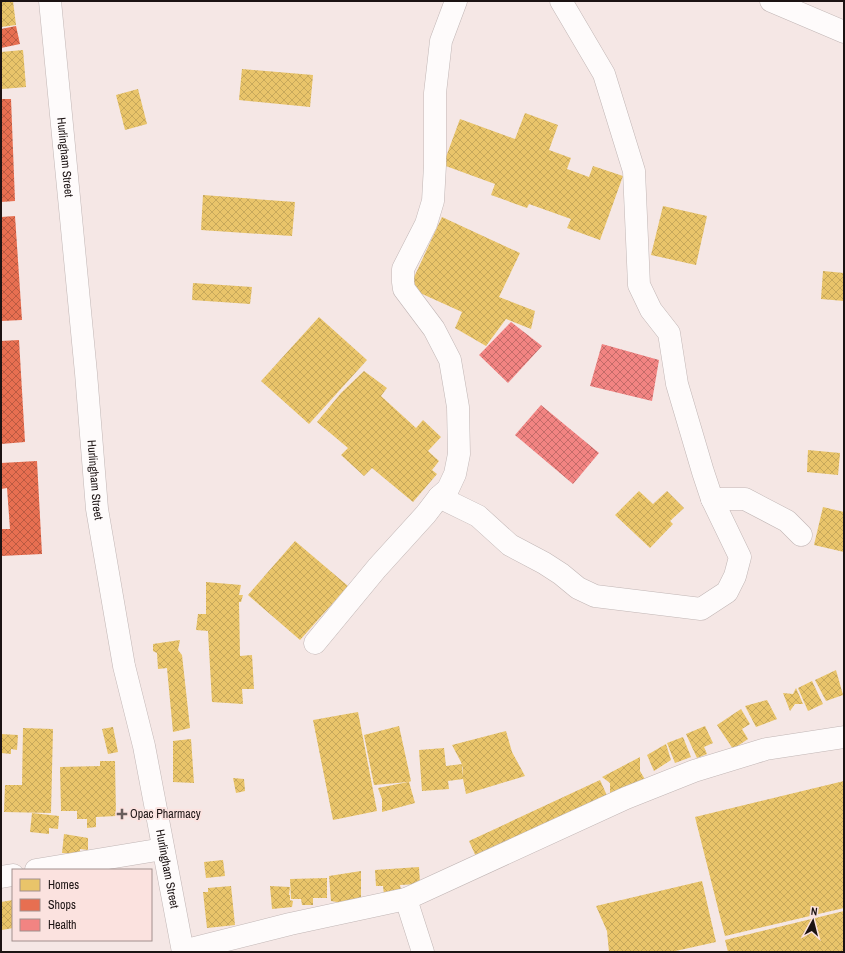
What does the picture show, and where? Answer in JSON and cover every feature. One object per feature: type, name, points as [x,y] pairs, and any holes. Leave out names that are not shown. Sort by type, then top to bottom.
[{"type":"street","name":"Hurlingham Street","points":[[50,1],[86,373],[97,509],[124,666],[144,746],[183,951]]},
{"type":"street","points":[[315,643],[377,568],[426,514],[439,497],[448,489],[455,474],[459,454],[458,407],[450,360],[434,329],[404,289],[402,276],[403,269],[426,224],[433,202],[435,165],[435,93],[441,41],[456,1]]},
{"type":"street","points":[[439,497],[478,516],[510,546],[544,563],[561,574],[578,588],[594,596],[701,609],[727,592],[735,576],[740,557],[712,499],[677,384],[669,333],[651,310],[639,285],[634,171],[604,74],[561,1]]},
{"type":"street","points":[[771,1],[844,32]]},
{"type":"street","points":[[712,499],[745,499],[786,521],[801,535]]},
{"type":"street","points":[[183,951],[290,924],[406,899],[626,798],[694,771],[766,749],[844,737]]},
{"type":"street","points":[[42,869],[163,849]]},
{"type":"street","points":[[1,877],[12,875]]},
{"type":"street","points":[[406,899],[423,952]]},
{"type":"building: Homes","points":[[1,1],[13,1],[16,25],[1,27]]},
{"type":"building: Homes","points":[[23,50],[26,87],[2,89],[1,52]]},
{"type":"building: Homes","points":[[242,69],[313,75],[310,107],[239,100]]},
{"type":"building: Homes","points":[[138,89],[147,124],[125,130],[116,95]]},
{"type":"building: Homes","points":[[525,113],[558,125],[549,150],[571,158],[567,169],[589,177],[593,166],[623,176],[600,240],[567,228],[571,219],[529,204],[527,208],[491,195],[495,184],[443,165],[460,119],[515,139]]},
{"type":"building: Homes","points":[[203,195],[295,202],[292,236],[201,230]]},
{"type":"building: Homes","points":[[663,206],[707,216],[696,265],[651,255]]},
{"type":"building: Homes","points":[[442,217],[520,253],[499,297],[535,311],[531,329],[506,319],[486,346],[455,328],[462,312],[409,288]]},
{"type":"building: Homes","points":[[823,271],[844,273],[844,301],[821,299]]},
{"type":"building: Homes","points":[[193,283],[252,287],[250,304],[192,300]]},
{"type":"building: Homes","points":[[319,317],[367,360],[309,424],[261,381]]},
{"type":"building: Homes","points":[[364,371],[387,388],[381,396],[416,428],[423,420],[441,437],[428,451],[439,461],[432,470],[437,474],[413,502],[372,468],[364,476],[341,455],[348,448],[317,422],[341,393]]},
{"type":"building: Homes","points":[[808,450],[840,453],[838,475],[807,472]]},
{"type":"building: Homes","points":[[639,491],[653,504],[667,491],[684,508],[670,521],[673,524],[650,548],[615,515]]},
{"type":"building: Homes","points":[[823,507],[844,512],[844,552],[814,545]]},
{"type":"building: Homes","points":[[295,541],[348,586],[300,640],[248,595]]},
{"type":"building: Homes","points":[[206,582],[241,585],[239,595],[243,595],[241,602],[239,602],[240,656],[252,655],[254,689],[242,689],[243,704],[212,702],[208,631],[196,630],[198,614],[206,614]]},
{"type":"building: Homes","points":[[180,640],[178,650],[182,655],[190,728],[173,732],[167,668],[158,669],[157,653],[153,651],[153,644]]},
{"type":"building: Homes","points":[[836,670],[843,695],[826,701],[815,680]]},
{"type":"building: Homes","points":[[812,681],[823,704],[808,711],[798,688]]},
{"type":"building: Homes","points":[[796,688],[803,704],[795,704],[790,711],[783,693],[793,694]]},
{"type":"building: Homes","points":[[767,700],[777,719],[756,727],[745,706]]},
{"type":"building: Homes","points":[[741,709],[750,724],[742,729],[748,739],[733,749],[717,725]]},
{"type":"building: Homes","points":[[358,712],[377,811],[333,820],[313,720]]},
{"type":"building: Homes","points":[[399,726],[411,781],[409,782],[415,803],[382,812],[382,799],[378,788],[408,782],[374,785],[364,735]]},
{"type":"building: Homes","points":[[705,726],[713,743],[704,747],[707,754],[697,758],[686,734]]},
{"type":"building: Homes","points":[[113,727],[118,752],[108,754],[102,729]]},
{"type":"building: Homes","points":[[23,728],[53,729],[51,813],[4,812],[5,785],[22,785]]},
{"type":"building: Homes","points":[[506,731],[512,752],[525,776],[466,794],[463,779],[448,781],[449,789],[422,791],[419,750],[444,748],[446,766],[462,764],[452,745]]},
{"type":"building: Homes","points":[[1,734],[18,735],[17,750],[11,749],[11,754],[1,753]]},
{"type":"building: Homes","points":[[683,737],[691,757],[675,763],[667,743]]},
{"type":"building: Homes","points":[[191,739],[194,783],[173,782],[173,741]]},
{"type":"building: Homes","points":[[666,744],[671,760],[654,771],[647,755]]},
{"type":"building: Homes","points":[[640,757],[640,771],[646,781],[610,798],[610,783],[602,777]]},
{"type":"building: Homes","points":[[100,761],[115,761],[116,816],[96,817],[96,827],[87,828],[87,819],[77,819],[77,811],[61,811],[60,767],[100,766]]},
{"type":"building: Homes","points":[[233,778],[244,779],[245,791],[236,793]]},
{"type":"building: Homes","points":[[600,780],[609,800],[478,861],[469,841]]},
{"type":"building: Homes","points":[[844,781],[844,908],[725,936],[695,817]]},
{"type":"building: Homes","points":[[32,813],[59,816],[58,829],[49,828],[49,834],[30,832]]},
{"type":"building: Homes","points":[[64,834],[88,838],[88,850],[80,849],[80,854],[62,853]]},
{"type":"building: Homes","points":[[223,860],[225,876],[206,878],[204,862]]},
{"type":"building: Homes","points":[[419,867],[420,884],[400,885],[401,890],[395,890],[396,894],[384,895],[383,886],[376,886],[375,870]]},
{"type":"building: Homes","points":[[361,871],[361,904],[336,909],[337,902],[331,901],[329,876]]},
{"type":"building: Homes","points":[[327,878],[327,898],[313,898],[313,905],[302,905],[301,899],[291,899],[290,879]]},
{"type":"building: Homes","points":[[702,881],[716,942],[671,952],[609,952],[607,931],[596,906]]},
{"type":"building: Homes","points":[[231,886],[235,925],[207,928],[203,892],[208,892],[208,888]]},
{"type":"building: Homes","points":[[270,886],[290,887],[289,895],[290,900],[293,901],[292,907],[272,909]]},
{"type":"building: Homes","points":[[12,900],[12,928],[2,930],[1,902]]},
{"type":"building: Homes","points":[[844,911],[844,952],[728,952],[725,940]]},
{"type":"building: Shops","points":[[16,26],[20,44],[1,48],[1,29]]},
{"type":"building: Shops","points":[[1,99],[11,99],[15,201],[1,202]]},
{"type":"building: Shops","points":[[15,216],[22,320],[1,321],[1,217]]},
{"type":"building: Shops","points":[[19,340],[25,442],[1,444],[1,341]]},
{"type":"building: Shops","points":[[37,461],[42,554],[1,556],[1,529],[10,529],[7,488],[1,489],[1,463]]},
{"type":"building: Health","points":[[511,322],[542,346],[508,383],[479,355]]},
{"type":"building: Health","points":[[602,344],[659,360],[652,401],[590,386]]},
{"type":"building: Health","points":[[541,405],[599,453],[573,484],[515,435]]},
{"type":"place","name":"Opac Pharmacy","points":[[122,814]]}]
